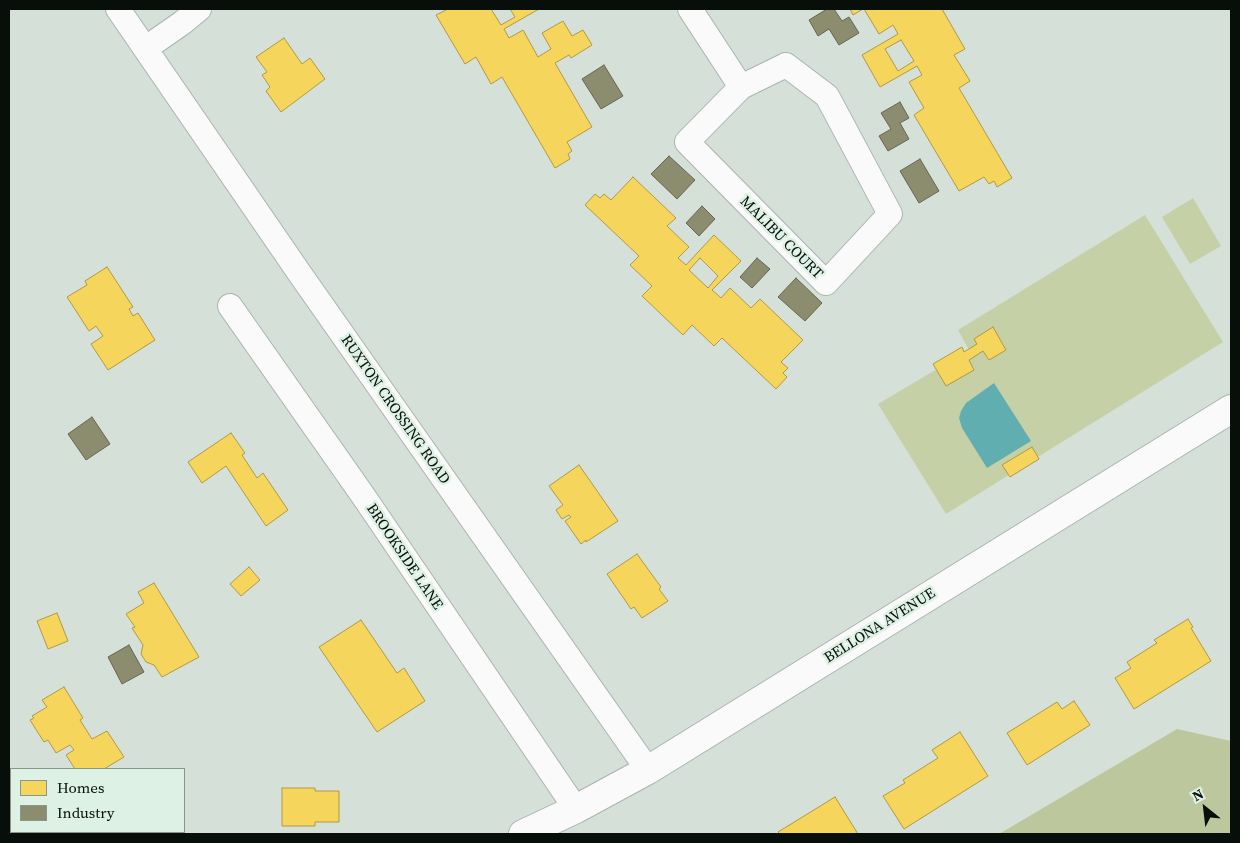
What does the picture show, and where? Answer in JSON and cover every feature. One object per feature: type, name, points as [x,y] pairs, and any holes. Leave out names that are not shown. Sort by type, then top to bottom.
[{"type":"street","name":"RUXTON CROSSING ROAD","points":[[118,9],[300,274],[648,770]]},
{"type":"street","points":[[146,48],[199,9]]},
{"type":"street","points":[[690,9],[741,87]]},
{"type":"street","name":"MALIBU COURT","points":[[786,66],[827,96],[890,214],[826,283],[687,142],[741,87],[786,66]]},
{"type":"street","name":"BROOKSIDE LANE","points":[[230,306],[369,505],[576,809]]},
{"type":"street","name":"BELLONA AVENUE","points":[[523,834],[576,809],[648,770],[1231,408]]},
{"type":"green space","points":[[1193,198],[1221,246],[1190,264],[1162,217]]},
{"type":"green space","points":[[1145,215],[1223,342],[946,514],[878,404],[969,350],[958,330]]},
{"type":"green space","points":[[1177,729],[1231,741],[1231,834],[999,834]]},
{"type":"water","points":[[994,383],[1031,441],[987,468],[962,428],[959,418],[966,403]]},
{"type":"building: Homes","points":[[448,9],[491,9],[501,25],[515,17],[510,9],[539,9],[504,29],[509,38],[523,30],[538,57],[551,49],[542,33],[563,21],[572,36],[583,30],[592,45],[571,58],[569,55],[555,63],[592,127],[567,142],[572,151],[568,154],[570,159],[555,168],[502,77],[491,84],[476,57],[465,64],[436,15]]},
{"type":"building: Homes","points":[[850,9],[863,9],[853,15]]},
{"type":"building: Homes","points":[[864,9],[942,9],[965,49],[954,55],[970,81],[959,88],[1012,178],[997,187],[994,181],[989,184],[984,177],[959,191],[914,115],[924,108],[909,82],[922,75],[917,66],[880,87],[862,55],[898,34],[893,25],[879,34]],"holes":[[[901,40],[914,61],[898,71],[885,49]]]},
{"type":"building: Homes","points":[[284,38],[302,64],[310,58],[325,79],[281,112],[266,91],[270,87],[262,75],[267,72],[256,57]]},
{"type":"building: Homes","points":[[633,177],[676,218],[667,226],[689,247],[678,258],[686,265],[714,235],[741,261],[712,290],[721,298],[730,288],[751,308],[760,299],[803,340],[781,362],[788,368],[783,373],[787,377],[776,389],[722,338],[714,346],[692,325],[683,335],[642,296],[652,286],[630,265],[639,256],[585,205],[595,194],[600,198],[604,194],[611,200]],"holes":[[[700,258],[718,276],[708,288],[689,270]]]},
{"type":"building: Homes","points":[[107,267],[133,307],[129,309],[133,316],[138,313],[155,340],[108,370],[91,344],[103,336],[96,326],[89,331],[67,297],[87,285],[85,281]]},
{"type":"building: Homes","points":[[993,327],[1006,350],[989,360],[983,351],[969,360],[974,370],[946,386],[933,364],[962,347],[964,352],[977,344],[974,339]]},
{"type":"building: Homes","points":[[231,433],[245,453],[242,455],[257,478],[263,473],[288,510],[266,526],[226,466],[202,483],[188,462]]},
{"type":"building: Homes","points":[[1032,447],[1039,459],[1010,477],[1002,465]]},
{"type":"building: Homes","points":[[579,465],[618,521],[581,544],[565,521],[571,517],[569,515],[562,519],[556,510],[563,505],[549,486]]},
{"type":"building: Homes","points":[[637,554],[661,587],[659,589],[668,601],[642,618],[634,607],[631,609],[607,574]]},
{"type":"building: Homes","points":[[249,567],[260,580],[241,596],[230,584]]},
{"type":"building: Homes","points":[[154,583],[199,657],[162,677],[154,665],[146,662],[141,654],[143,645],[132,628],[135,627],[126,614],[144,603],[138,592]]},
{"type":"building: Homes","points":[[57,613],[68,641],[48,649],[37,621]]},
{"type":"building: Homes","points":[[1188,619],[1193,627],[1191,628],[1211,661],[1134,709],[1115,678],[1131,668],[1127,662],[1157,643],[1154,640]]},
{"type":"building: Homes","points":[[361,620],[397,673],[404,668],[425,701],[377,732],[319,647]]},
{"type":"building: Homes","points":[[64,687],[83,718],[80,720],[92,739],[107,731],[124,757],[106,768],[74,768],[66,755],[74,750],[70,745],[56,753],[48,740],[44,742],[30,720],[34,718],[32,716],[47,707],[42,700]]},
{"type":"building: Homes","points":[[1074,701],[1090,725],[1027,765],[1007,733],[1057,702],[1062,709]]},
{"type":"building: Homes","points":[[960,732],[988,776],[904,829],[883,796],[905,783],[903,780],[938,758],[932,750]]},
{"type":"building: Homes","points":[[282,788],[315,788],[315,791],[339,791],[339,822],[315,822],[315,826],[282,826]]},
{"type":"building: Homes","points":[[835,797],[858,834],[780,834],[778,832]]},
{"type":"building: Industry","points":[[827,9],[834,9],[842,21],[849,17],[859,33],[839,45],[829,29],[818,36],[809,20]]},
{"type":"building: Industry","points":[[604,65],[623,96],[601,109],[582,79]]},
{"type":"building: Industry","points":[[900,102],[909,118],[900,123],[909,139],[888,151],[879,136],[891,129],[881,113]]},
{"type":"building: Industry","points":[[669,156],[695,180],[677,199],[651,174]]},
{"type":"building: Industry","points":[[920,159],[939,191],[919,203],[900,171]]},
{"type":"building: Industry","points":[[702,206],[715,219],[699,236],[686,223]]},
{"type":"building: Industry","points":[[757,258],[770,269],[752,288],[740,277]]},
{"type":"building: Industry","points":[[796,278],[822,303],[805,321],[778,297]]},
{"type":"building: Industry","points":[[92,417],[110,444],[86,460],[68,434]]},
{"type":"building: Industry","points":[[129,645],[144,672],[122,684],[108,657]]}]
